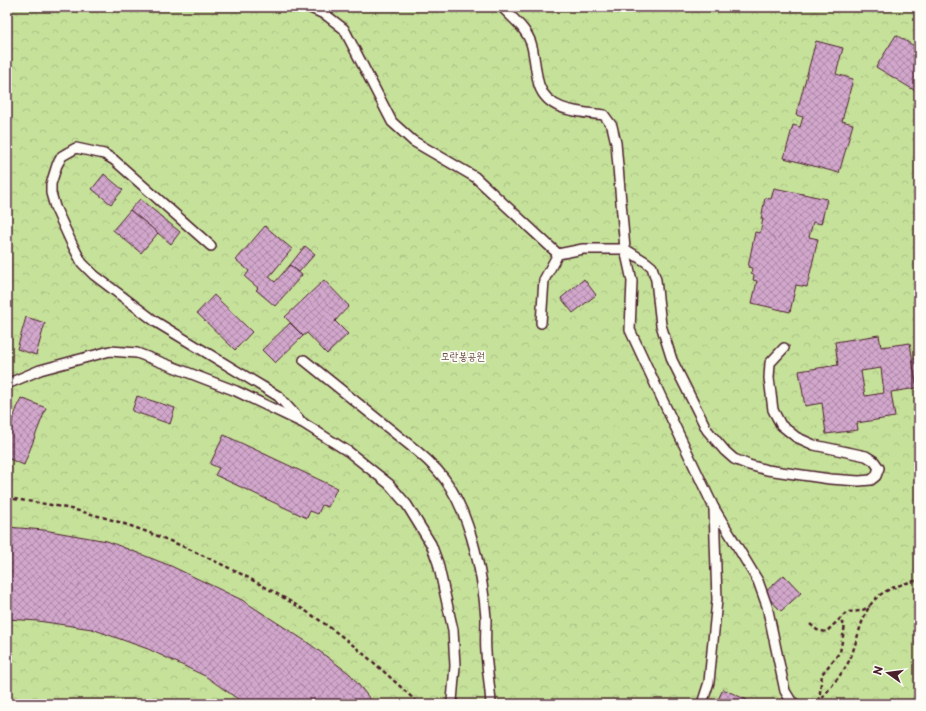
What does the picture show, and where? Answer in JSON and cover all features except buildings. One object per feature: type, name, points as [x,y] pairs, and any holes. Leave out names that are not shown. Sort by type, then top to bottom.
[{"type":"lane","points":[[308,7],[326,15],[344,29],[392,122],[413,142],[475,176],[558,254]]},
{"type":"lane","points":[[502,7],[526,33],[531,42],[539,85],[543,94],[550,102],[566,110],[604,115],[612,126],[616,144],[624,249],[632,281],[630,330],[714,508],[758,581],[769,613],[785,690],[791,701],[795,704]]},
{"type":"lane","points":[[211,246],[114,160],[104,154],[76,148],[62,156],[57,164],[51,184],[51,193],[55,207],[82,263],[90,271],[156,322],[278,396],[303,423]]},
{"type":"lane","points":[[558,254],[583,249],[624,249],[646,262],[652,268],[656,280],[661,325],[672,360],[707,430],[734,459],[750,466],[767,470],[830,479],[859,481],[870,480],[876,476],[879,468],[874,460],[866,456],[814,445],[796,437],[781,425],[773,410],[769,378],[770,363],[784,348]]},
{"type":"lane","points":[[541,323],[544,280],[558,254]]},
{"type":"lane","points":[[7,384],[40,370],[110,351],[137,353],[236,391],[303,423],[349,452],[389,484],[406,505],[431,544],[438,563],[453,630],[455,666],[451,704]]},
{"type":"lane","points":[[304,360],[434,465],[453,492],[470,533],[480,578],[486,618],[486,651],[490,704]]},
{"type":"lane","points":[[702,704],[709,682],[717,600],[714,508]]},
{"type":"path","points":[[7,498],[88,513],[130,526],[176,543],[222,564],[273,591],[322,622],[367,656],[419,704]]},
{"type":"path","points":[[810,624],[817,630],[826,632],[847,612],[861,611],[870,606],[884,593],[905,583],[919,580]]},
{"type":"path","points":[[839,621],[845,625],[840,652],[822,674],[819,704],[824,694],[848,663],[870,606]]},
{"type":"green space","name":"모란봉공원","points":[[7,7],[919,7],[919,704],[7,704]]}]
